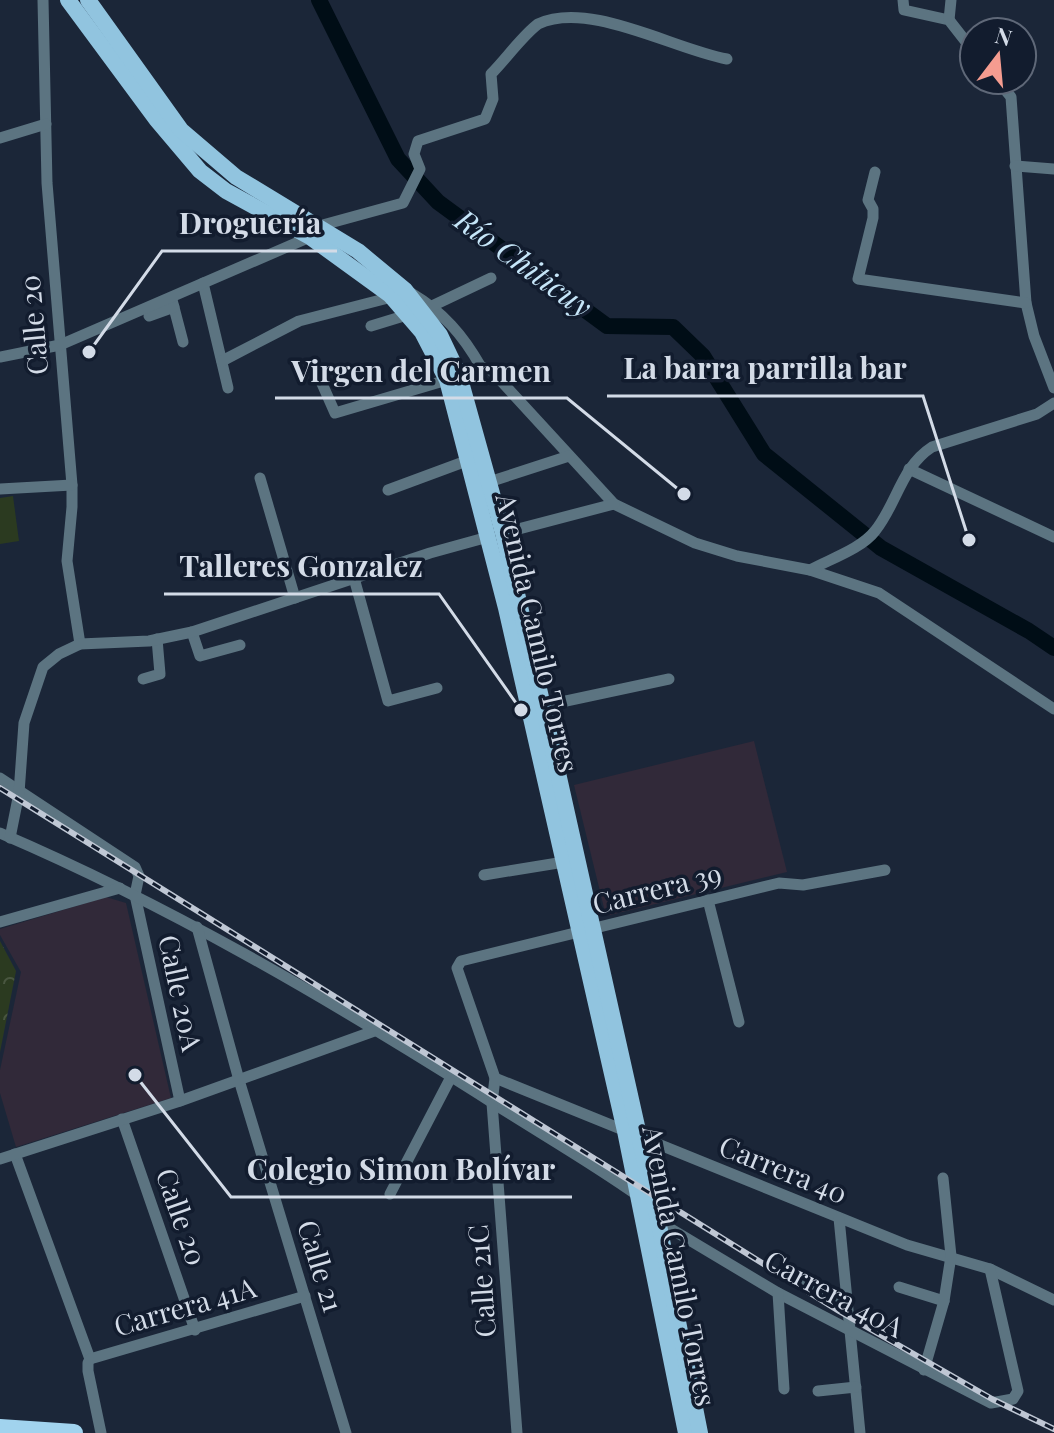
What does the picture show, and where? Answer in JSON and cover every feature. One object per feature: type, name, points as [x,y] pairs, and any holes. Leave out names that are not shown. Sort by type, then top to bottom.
[{"type":"highway","points":[[1,1425],[74,1433]]},
{"type":"main road","name":"Avenida Camilo Torres","points":[[68,0],[136,93],[200,171],[226,191],[314,231]]},
{"type":"main road","name":"Avenida Camilo Torres","points":[[88,0],[181,130],[236,177],[398,294],[440,335],[489,482],[495,535]]},
{"type":"main road","name":"Avenida Camilo Torres","points":[[398,294],[407,315],[453,377],[469,460],[495,535],[700,1433]]},
{"type":"main road","name":"Avenida Camilo Torres","points":[[536,707],[564,862],[587,931]]},
{"type":"main road","name":"Avenida Camilo Torres","points":[[632,1134],[637,1195],[650,1220],[686,1433]]},
{"type":"street","name":"Calle 20","points":[[43,0],[47,183],[72,485],[67,561],[80,644]]},
{"type":"street","points":[[903,0],[904,10],[949,20],[958,32]]},
{"type":"street","points":[[949,20],[951,0]]},
{"type":"street","points":[[0,357],[60,345],[128,317],[173,303],[203,283],[314,231],[403,203],[420,169],[414,154],[418,141],[485,119],[493,99],[491,74],[536,25],[549,17],[587,11],[617,17],[652,33],[727,59]]},
{"type":"street","points":[[1010,96],[1026,303],[1034,336],[1054,388]]},
{"type":"street","points":[[0,138],[46,124]]},
{"type":"street","points":[[1015,166],[1054,169]]},
{"type":"street","points":[[875,172],[868,200],[873,209],[873,218],[858,279],[1026,303]]},
{"type":"street","points":[[432,306],[491,278]]},
{"type":"street","points":[[203,283],[228,388]]},
{"type":"street","points":[[222,361],[299,321],[398,294],[432,306],[467,341],[481,367]]},
{"type":"street","points":[[173,303],[183,342]]},
{"type":"street","points":[[371,326],[407,315]]},
{"type":"street","points":[[320,379],[335,413],[481,367],[491,370],[614,504],[695,543],[737,556],[810,570],[879,593],[1054,709]]},
{"type":"street","points":[[810,570],[859,544],[875,531],[918,456],[932,447],[1037,414],[1054,403]]},
{"type":"street","points":[[489,482],[569,456]]},
{"type":"street","points":[[388,490],[469,460]]},
{"type":"street","points":[[909,469],[1054,537]]},
{"type":"street","points":[[260,478],[295,598]]},
{"type":"street","points":[[0,489],[72,485]]},
{"type":"street","points":[[614,504],[430,553],[192,632],[157,639],[80,644],[59,654],[43,667],[24,723],[19,793],[5,835],[197,927],[377,1030],[637,1195]]},
{"type":"street","points":[[354,578],[387,699],[393,702],[437,688]]},
{"type":"street","points":[[192,632],[198,655],[240,645]]},
{"type":"street","points":[[143,679],[160,674],[157,639]]},
{"type":"street","points":[[536,707],[669,679]]},
{"type":"street","points":[[0,778],[135,867],[139,876],[135,895]]},
{"type":"street","points":[[484,875],[564,862]]},
{"type":"street","name":"Carrera 39","points":[[495,1078],[460,980],[457,968],[461,961],[779,883],[803,885],[885,870]]},
{"type":"street","points":[[0,922],[120,888]]},
{"type":"street","name":"Calle 20A","points":[[135,895],[180,1101]]},
{"type":"street","points":[[708,900],[739,1022]]},
{"type":"street","name":"Calle 21","points":[[197,927],[239,1080],[346,1433]]},
{"type":"street","points":[[0,1159],[180,1101],[377,1030]]},
{"type":"street","points":[[390,1194],[451,1077]]},
{"type":"street","name":"Carrera 40","points":[[495,1078],[907,1245],[990,1269],[1054,1300]]},
{"type":"street","name":"Calle 21C","points":[[495,1078],[492,1103],[517,1433]]},
{"type":"street","name":"Calle 20","points":[[122,1119],[195,1330]]},
{"type":"street","points":[[15,1154],[89,1365],[101,1433]]},
{"type":"street","points":[[924,1370],[944,1301],[951,1256],[943,1178]]},
{"type":"street","points":[[839,1218],[860,1433]]},
{"type":"street","name":"Carrera 40A","points":[[650,1220],[778,1293],[991,1403],[1013,1399],[1018,1391],[990,1269]]},
{"type":"street","points":[[800,1275],[811,1284],[848,1301]]},
{"type":"street","points":[[899,1287],[944,1301]]},
{"type":"street","points":[[778,1293],[784,1389]]},
{"type":"street","name":"Carrera 41A","points":[[89,1365],[305,1296]]},
{"type":"street","points":[[818,1391],[856,1387]]},
{"type":"shaded area","points":[[754,741],[787,872],[606,916],[574,785]]},
{"type":"shaded area","points":[[106,897],[126,903],[171,1098],[16,1147],[0,1093],[0,1070],[21,972],[0,935],[0,929]]},
{"type":"green space","points":[[13,496],[19,541],[0,544],[0,498]]},
{"type":"green space","points":[[0,941],[16,971],[0,1052]]},
{"type":"waterway","name":"Río Chiticuy","points":[[319,0],[398,159],[438,202],[607,326],[673,327],[703,356],[764,454],[881,548],[1054,648]]},
{"type":"railway","points":[[0,788],[839,1311],[992,1399],[1054,1429]]},
{"type":"place","name":"Droguería","points":[[89,352]]},
{"type":"place","name":"Virgen del Carmen","points":[[684,494]]},
{"type":"place","name":"La barra parrilla bar","points":[[969,540]]},
{"type":"place","name":"Talleres Gonzalez","points":[[521,710]]},
{"type":"place","name":"Colegio Simon Bolívar","points":[[135,1075]]}]
